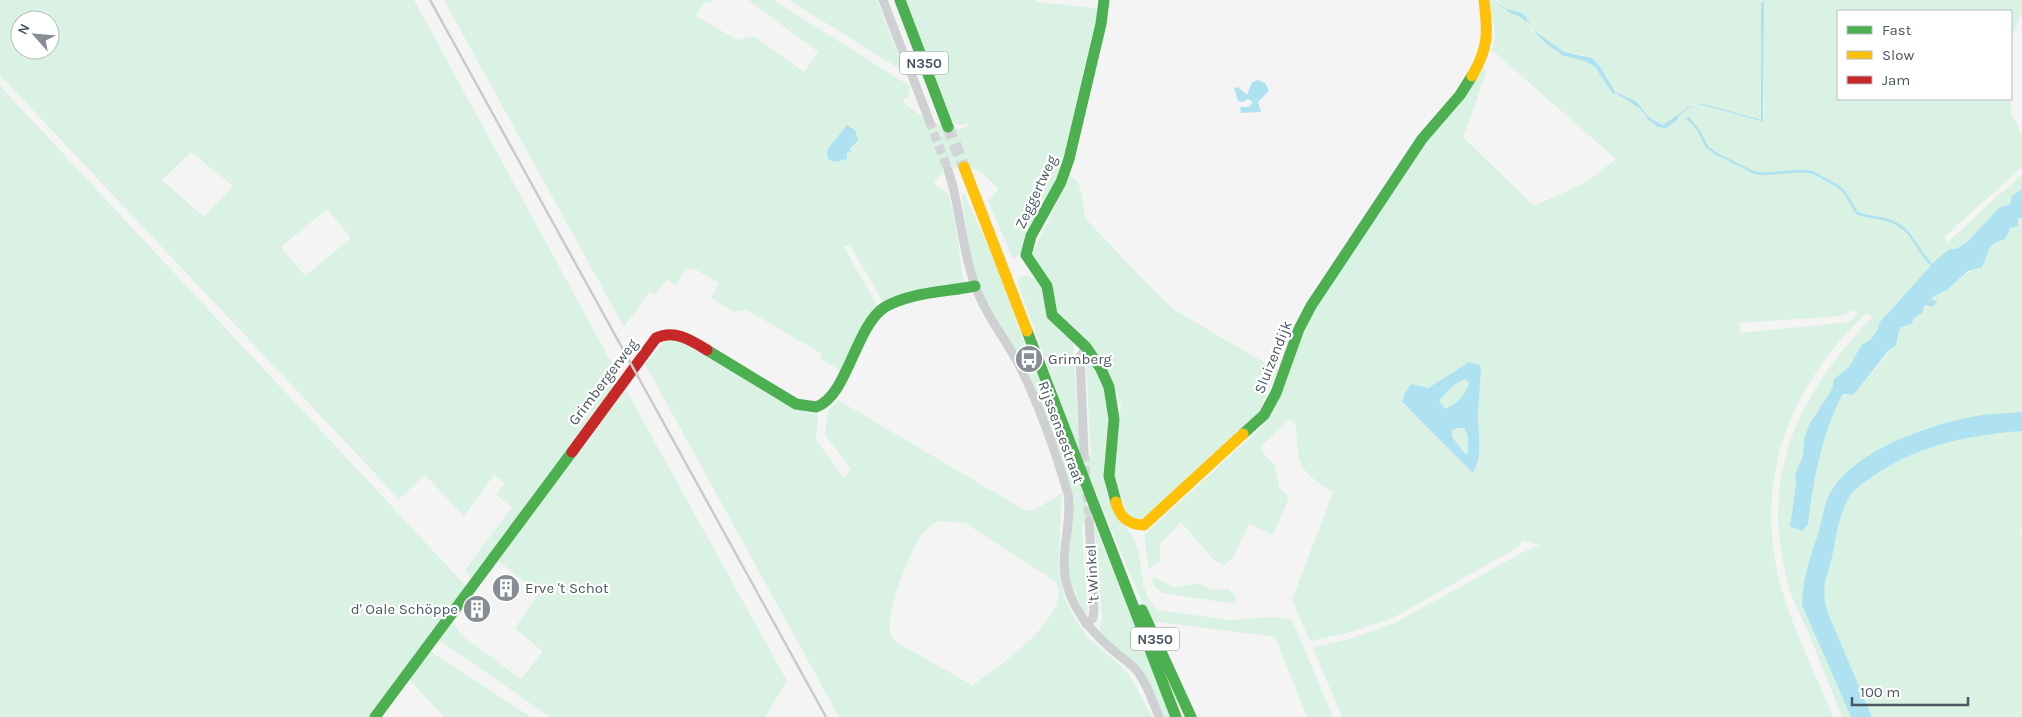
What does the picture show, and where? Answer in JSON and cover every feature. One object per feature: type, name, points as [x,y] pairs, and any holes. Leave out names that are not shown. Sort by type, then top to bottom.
[{"type":"street","points":[[883,0],[929,120]]},
{"type":"street","name":"N350","points":[[900,0],[948,127]]},
{"type":"street","name":"Zeggertweg","points":[[1086,347],[1052,315],[1047,286],[1030,263],[1026,253],[1069,160],[1090,64],[1101,26],[1104,0]]},
{"type":"street","name":"Sluizendijk","points":[[1086,347],[1105,376],[1111,395],[1114,419],[1109,476],[1116,502],[1125,519],[1133,524],[1144,524],[1250,430],[1267,411],[1276,393],[1300,329],[1312,306],[1422,139],[1460,94],[1482,59],[1488,35],[1484,0]]},
{"type":"street","name":"Rijssensestraat","points":[[964,167],[1118,562],[1191,717]]},
{"type":"street","name":"Rijssensestraat","points":[[948,170],[956,195],[968,265],[975,286],[986,311],[1026,379],[1064,483],[1069,506],[1064,545],[1064,575],[1071,596],[1086,624],[1137,672],[1145,683],[1159,717]]},
{"type":"street","name":"Grimbergerweg","points":[[375,717],[656,338],[666,333],[687,338],[796,404],[812,409],[824,405],[833,395],[872,320],[882,309],[898,302],[975,286]]},
{"type":"street","points":[[1084,453],[1080,357],[1086,347]]},
{"type":"street","name":"'t Winkel","points":[[1086,624],[1093,618],[1094,611],[1088,520]]},
{"type":"street","name":"Rijssensestraat","points":[[1118,562],[1126,593],[1176,717]]},
{"type":"green space","points":[[0,0],[414,0],[623,384],[473,579],[465,570],[512,507],[496,495],[505,483],[494,475],[464,516],[425,475],[399,499],[0,75]],"holes":[[[191,152],[233,186],[204,217],[162,180]],[[327,209],[351,238],[305,276],[281,247]]]},
{"type":"green space","points":[[444,0],[712,0],[710,3],[705,1],[696,16],[737,40],[753,36],[804,72],[818,52],[748,0],[773,0],[910,86],[909,97],[902,100],[915,111],[935,123],[956,129],[964,128],[969,123],[961,125],[947,119],[904,0],[1036,0],[1036,2],[1103,9],[1060,177],[1022,251],[1013,259],[988,201],[998,190],[997,187],[979,171],[966,167],[947,170],[937,178],[934,184],[948,194],[954,215],[964,285],[887,309],[850,245],[844,247],[881,313],[849,376],[820,358],[822,354],[747,310],[733,312],[711,298],[719,283],[696,270],[686,269],[675,285],[667,279],[655,295],[650,292],[624,327]],"holes":[[[852,126],[858,135],[851,150],[840,160]]]},
{"type":"green space","points":[[789,0],[877,0],[902,65],[899,68],[895,66]]},
{"type":"green space","points":[[1488,0],[1495,0],[1508,11],[1524,17],[1531,30],[1564,55],[1587,59],[1596,66],[1613,93],[1632,101],[1647,118],[1664,127],[1693,105],[1700,104],[1760,122],[1764,118],[1764,0],[2022,0],[2022,12],[2012,37],[2012,10],[1837,10],[1837,100],[2010,100],[2011,113],[2022,135],[2022,167],[1944,237],[1947,243],[2022,174],[2022,189],[2017,192],[2010,205],[2000,207],[1969,241],[1935,261],[1880,322],[1877,333],[1867,343],[1862,344],[1849,367],[1834,379],[1832,389],[1809,425],[1804,439],[1803,456],[1795,475],[1796,484],[1790,526],[1808,514],[1812,481],[1819,452],[1841,397],[1855,393],[1898,341],[1900,327],[1914,322],[1914,318],[1922,313],[1923,306],[1929,307],[1936,300],[1932,300],[1933,297],[1946,290],[1970,271],[1984,264],[1992,244],[2004,240],[2007,233],[2019,223],[2018,218],[2022,218],[2022,412],[1947,423],[1901,439],[1884,447],[1854,466],[1833,488],[1828,499],[1807,569],[1802,604],[1851,717],[1842,717],[1792,596],[1780,543],[1778,506],[1782,471],[1792,438],[1806,406],[1824,375],[1873,316],[1865,314],[1839,342],[1817,371],[1799,402],[1785,435],[1776,469],[1771,504],[1772,541],[1779,579],[1796,631],[1833,717],[1342,717],[1313,648],[1349,639],[1395,623],[1527,550],[1541,546],[1523,540],[1518,547],[1393,618],[1347,633],[1310,641],[1292,600],[1333,492],[1313,478],[1302,466],[1299,459],[1296,426],[1290,419],[1261,446],[1263,453],[1275,466],[1279,487],[1289,498],[1273,535],[1249,524],[1232,559],[1224,565],[1214,560],[1181,522],[1160,544],[1160,561],[1149,569],[1144,535],[1264,425],[1311,316],[1412,160],[1483,68],[1487,71],[1463,137],[1534,206],[1586,182],[1616,159],[1492,50],[1495,38]],"holes":[[[1850,310],[1858,313],[1849,322],[1740,333],[1740,323],[1841,316],[1847,314]],[[1469,362],[1481,370],[1478,414],[1480,452],[1477,466],[1473,473],[1402,403],[1420,387],[1428,388]]]},
{"type":"green space","points":[[1497,0],[1762,0],[1761,121],[1695,103],[1673,120],[1660,125],[1649,118],[1636,101],[1615,92],[1599,65],[1583,55],[1564,52],[1532,29],[1525,17],[1519,12],[1509,10]]},
{"type":"green space","points":[[0,86],[465,585],[465,590],[369,717],[0,717]]},
{"type":"green space","points":[[1070,176],[1077,181],[1082,193],[1085,218],[1154,291],[1176,311],[1277,370],[1257,416],[1141,522],[1129,518],[1114,479],[1121,405],[1105,365],[1081,338],[1056,315],[1049,279],[1032,254]]},
{"type":"green space","points":[[964,193],[992,255],[1013,310],[1029,359],[1022,362],[985,298],[971,259],[962,196]]},
{"type":"green space","points":[[1021,276],[1028,276],[1039,281],[1073,342],[1079,443],[1087,459],[1091,454],[1086,363],[1092,362],[1101,380],[1108,412],[1105,459],[1107,493],[1109,501],[1137,547],[1143,582],[1148,598],[1159,610],[1229,620],[1274,617],[1292,620],[1333,717],[1307,717],[1275,637],[1150,621],[1076,445],[1018,283]]},
{"type":"green space","points":[[665,340],[683,340],[811,414],[818,414],[816,440],[844,478],[851,469],[825,435],[828,411],[838,400],[1026,511],[1038,508],[1062,493],[1058,568],[1065,600],[1087,637],[1118,663],[1131,678],[1152,717],[839,717],[645,364]],"holes":[[[939,521],[965,523],[1055,581],[1058,594],[1054,609],[1030,640],[998,667],[972,685],[896,642],[890,633],[890,620],[896,594],[912,552],[923,533]]]},
{"type":"green space","points":[[1029,361],[1041,381],[1096,529],[1172,717],[1162,717],[1152,692],[1099,634],[1102,616],[1095,535],[1089,519],[1085,515],[1082,527],[1088,613],[1084,613],[1068,575],[1066,557],[1073,519],[1030,378],[1023,363]]},
{"type":"green space","points":[[1466,379],[1469,384],[1463,396],[1445,409],[1439,401],[1451,388]]},
{"type":"green space","points":[[626,390],[787,681],[765,717],[550,717],[439,640],[453,621],[460,634],[521,679],[543,652],[515,628],[539,593],[498,561]]},
{"type":"green space","points":[[1464,428],[1468,436],[1468,453],[1466,455],[1452,437],[1452,430]]},
{"type":"green space","points":[[2022,431],[2022,527],[2020,532],[2022,533],[2022,717],[1872,717],[1827,611],[1824,597],[1825,573],[1832,555],[1839,522],[1847,501],[1851,494],[1867,480],[1895,463],[1929,448],[1965,438]]},
{"type":"green space","points":[[1156,577],[1174,588],[1198,583],[1212,590],[1229,589],[1236,597],[1235,604],[1163,593],[1155,587],[1151,579]]},
{"type":"green space","points":[[428,650],[531,717],[444,717],[409,679]]},
{"type":"water","points":[[1494,0],[1509,10],[1519,12],[1526,17],[1531,28],[1524,17],[1508,11]]},
{"type":"water","points":[[1764,0],[1763,122],[1701,104],[1761,120],[1761,4]]},
{"type":"water","points":[[1533,30],[1564,52],[1592,58],[1599,65],[1615,92],[1636,101],[1649,118],[1663,125],[1693,105],[1664,127],[1658,125],[1650,120],[1632,101],[1623,98],[1612,90],[1601,71],[1592,62],[1560,53]]},
{"type":"water","points":[[1258,80],[1265,83],[1269,91],[1258,102],[1261,112],[1241,113],[1240,107],[1249,107],[1253,102],[1248,99],[1242,102],[1238,101],[1234,88],[1238,87],[1247,95],[1252,82]]},
{"type":"water","points":[[847,125],[855,130],[858,140],[850,149],[851,152],[847,153],[847,159],[834,162],[828,159],[827,150]]},
{"type":"water","points":[[2022,189],[2022,218],[2018,218],[2018,226],[2011,228],[2004,240],[1992,246],[1987,253],[1982,267],[1968,271],[1948,289],[1933,297],[1932,300],[1938,301],[1932,307],[1925,305],[1922,313],[1914,318],[1912,324],[1900,327],[1896,345],[1888,351],[1855,393],[1851,395],[1844,394],[1841,397],[1823,443],[1812,492],[1808,524],[1802,531],[1790,526],[1796,484],[1795,475],[1803,456],[1804,439],[1809,425],[1832,389],[1834,379],[1849,367],[1862,344],[1871,339],[1880,322],[1935,261],[1950,249],[1956,249],[1968,241],[2000,207],[2010,205],[2012,196]]},
{"type":"water","points":[[1469,362],[1479,365],[1481,370],[1478,414],[1480,444],[1478,459],[1473,473],[1402,402],[1411,384],[1428,388]],"holes":[[[1466,379],[1469,384],[1463,396],[1445,409],[1439,401],[1455,385]],[[1464,428],[1468,436],[1468,452],[1466,455],[1452,437],[1452,430]]]},
{"type":"water","points":[[2022,412],[2022,431],[1965,438],[1929,448],[1878,473],[1854,491],[1847,501],[1839,522],[1824,593],[1827,611],[1872,717],[1851,717],[1802,605],[1807,569],[1825,505],[1833,488],[1860,461],[1898,440],[1959,420],[1982,415]]},
{"type":"waterway","points":[[1509,11],[1524,17],[1525,20]]},
{"type":"waterway","points":[[1562,54],[1586,60],[1596,66],[1614,93]]},
{"type":"waterway","points":[[1628,99],[1638,106]]},
{"type":"waterway","points":[[1648,118],[1657,125],[1666,127],[1677,118]]},
{"type":"waterway","points":[[1688,118],[1699,131],[1707,147],[1753,172],[1762,174],[1812,172],[1838,186],[1845,193],[1857,213],[1895,223],[1907,232],[1932,265]]},
{"type":"tunnel","points":[[929,120],[948,170]]},
{"type":"tunnel","points":[[948,127],[964,167]]},
{"type":"tunnel","points":[[1084,453],[1086,475]]},
{"type":"tunnel","points":[[1087,493],[1089,520]]},
{"type":"railway","points":[[430,0],[826,717]]},
{"type":"traffic: fast","points":[[900,0],[948,127]]},
{"type":"traffic: fast","points":[[1104,0],[1101,24],[1069,159],[1061,182],[1031,236],[1026,255],[1047,286],[1052,315],[1086,347],[1101,369],[1109,387],[1114,419],[1109,476],[1116,502]]},
{"type":"traffic: fast","points":[[1243,434],[1264,415],[1276,393],[1299,329],[1311,306],[1422,139],[1460,95],[1472,76]]},
{"type":"traffic: fast","points":[[707,350],[796,404],[816,407],[827,400],[836,389],[866,329],[875,316],[885,307],[917,295],[975,286]]},
{"type":"traffic: fast","points":[[1027,331],[1176,717]]},
{"type":"traffic: fast","points":[[375,717],[572,452]]},
{"type":"traffic: fast","points":[[1142,610],[1191,717]]},
{"type":"traffic: slow","points":[[1472,76],[1482,56],[1486,39],[1484,0]]},
{"type":"traffic: slow","points":[[964,167],[1027,331]]},
{"type":"traffic: slow","points":[[1116,502],[1117,507],[1126,519],[1139,525],[1144,525],[1243,434]]},
{"type":"traffic: jam","points":[[572,452],[656,338],[676,335],[689,339],[707,350]]},
{"type":"place","name":"Grimberg","points":[[1029,359]]},
{"type":"place","name":"Erve 't Schot","points":[[506,588]]},
{"type":"place","name":"d' Oale Schöppe","points":[[477,609]]}]
